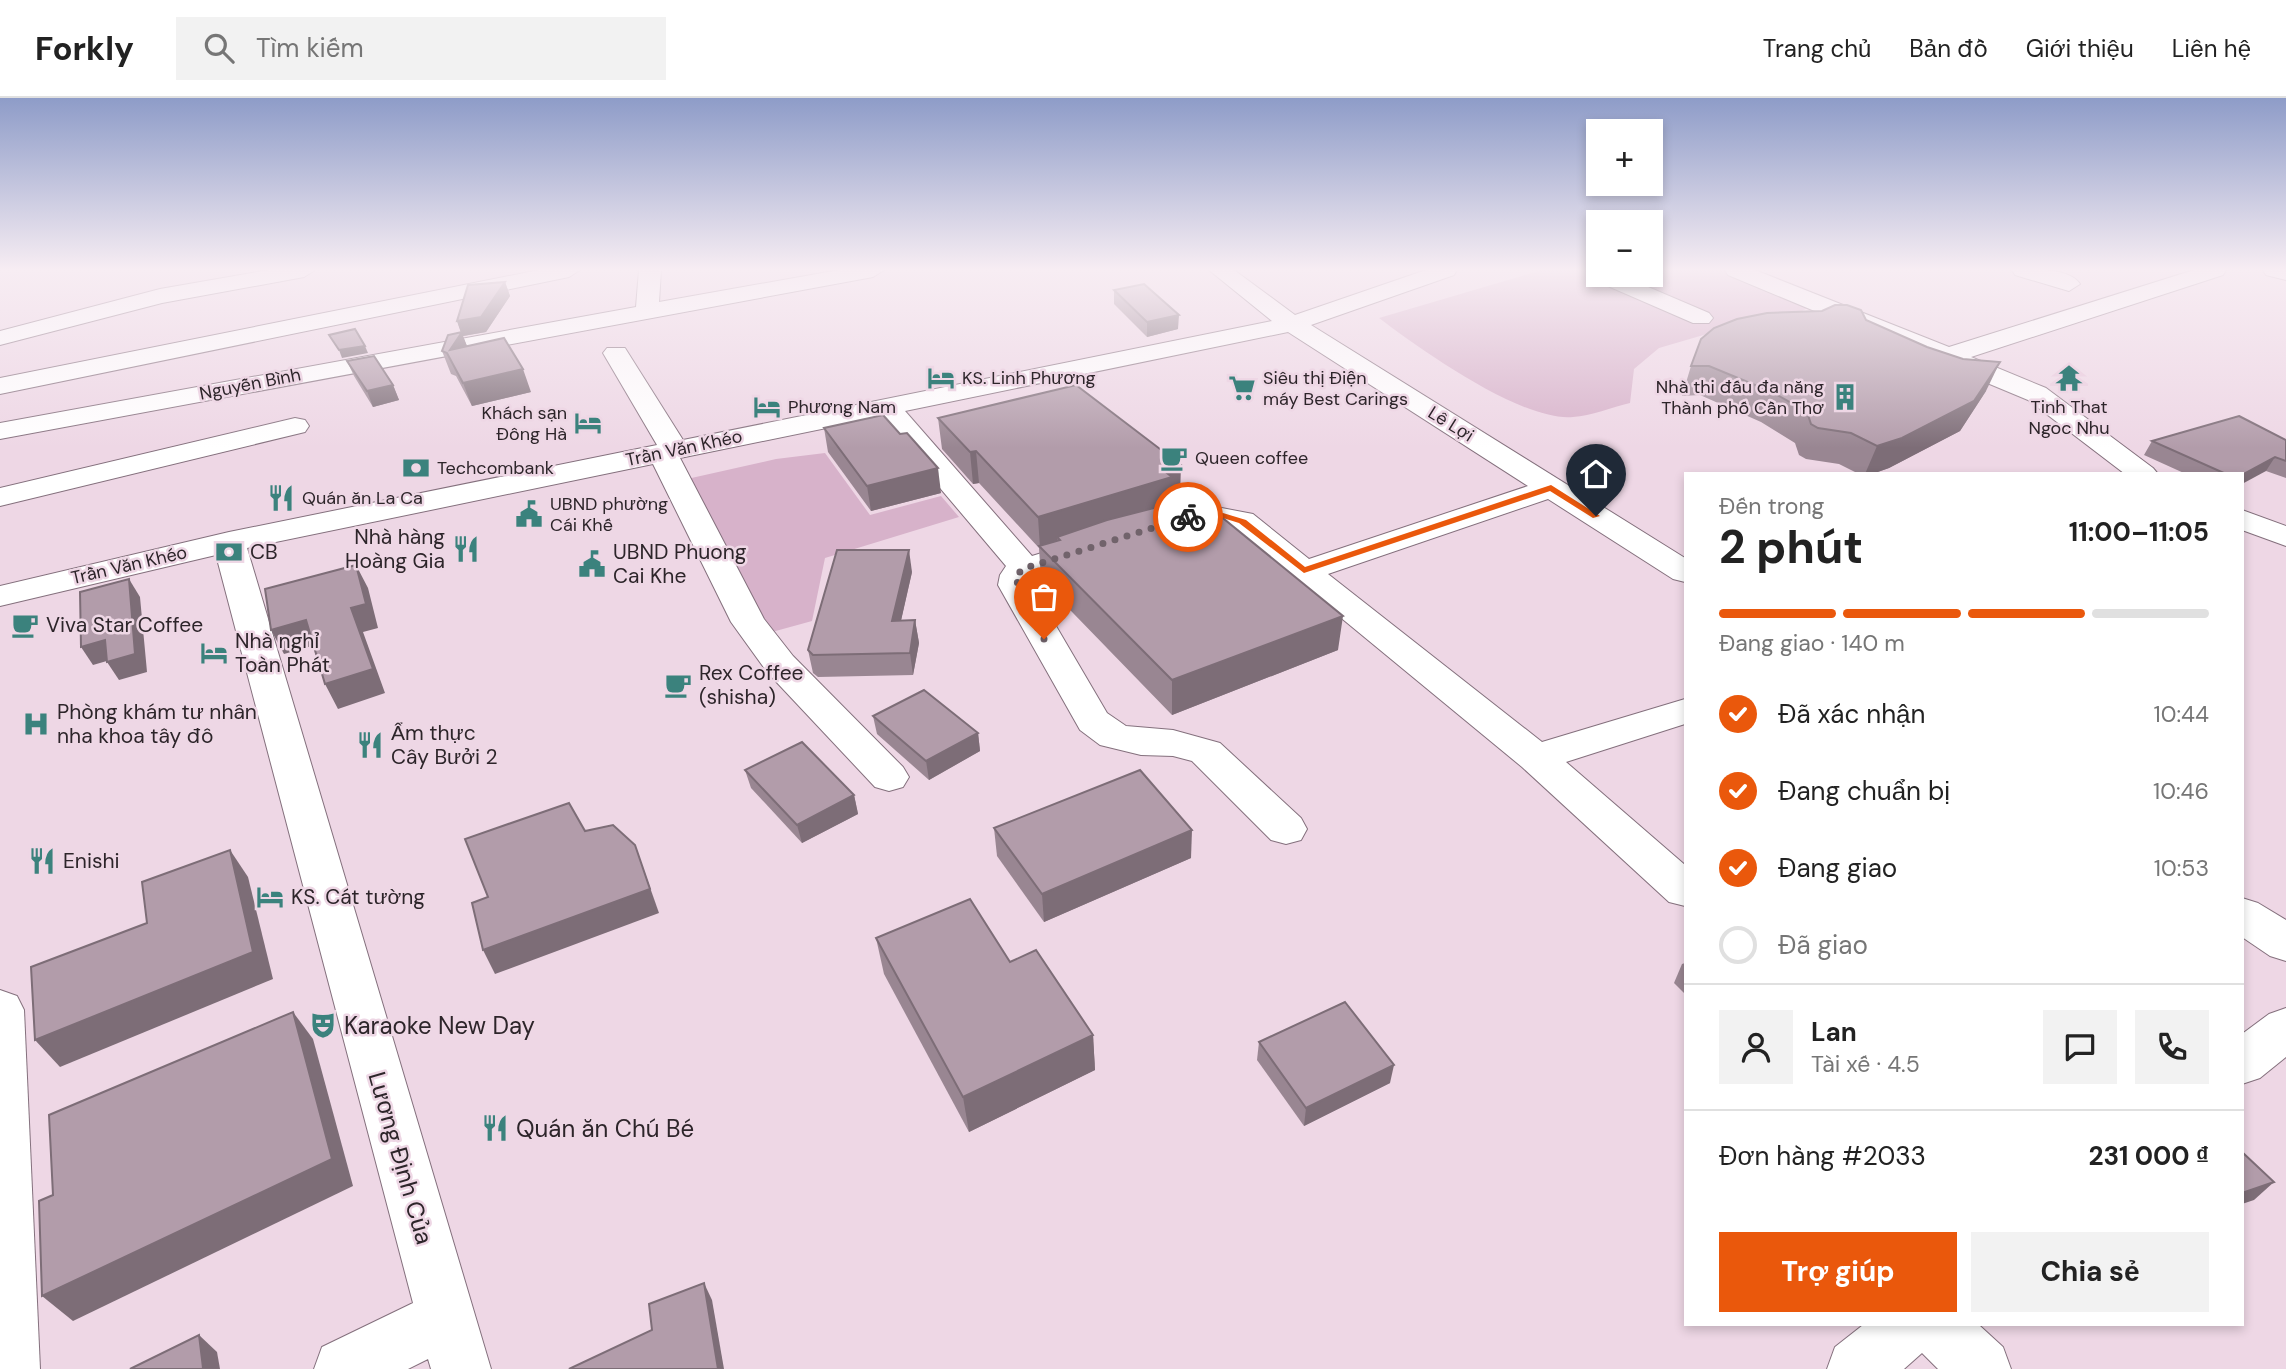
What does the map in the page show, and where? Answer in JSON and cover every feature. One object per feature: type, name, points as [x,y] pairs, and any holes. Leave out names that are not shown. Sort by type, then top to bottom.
[{"type":"street","points":[[0,338],[103,329]]},
{"type":"street","points":[[0,386],[152,329]]},
{"type":"street","points":[[167,329],[179,391]]},
{"type":"street","name":"Nguyễn Bình","points":[[0,431],[179,391],[535,329]]},
{"type":"street","name":"Trần Văn Khéo","points":[[0,596],[229,542],[1266,329]]},
{"type":"street","name":"Lê Lợi","points":[[1300,329],[1684,571]]},
{"type":"street","points":[[1882,329],[2037,394],[2140,472]]},
{"type":"street","points":[[1948,356],[2031,329]]},
{"type":"street","points":[[616,353],[668,451],[748,622],[780,664],[889,777]]},
{"type":"street","points":[[886,406],[1025,568]]},
{"type":"street","points":[[0,497],[295,426]]},
{"type":"street","points":[[1304,570],[1551,488]]},
{"type":"street","points":[[1286,829],[1206,752],[1173,743],[1141,742],[1114,736],[1093,721],[1020,597],[1016,575],[1025,568],[1187,517],[1223,515],[1242,522],[1536,758],[1684,889]]},
{"type":"street","points":[[2244,520],[2286,537]]},
{"type":"street","name":"Lương Định Của","points":[[229,542],[454,1344]]},
{"type":"street","points":[[1536,758],[1684,711]]},
{"type":"street","points":[[2244,916],[2286,943]]},
{"type":"street","points":[[0,1010],[10,1369]]},
{"type":"street","points":[[2244,1061],[2286,1028]]},
{"type":"street","points":[[1857,1369],[1909,1326]]},
{"type":"street","points":[[1937,1326],[1982,1369]]},
{"type":"street","points":[[344,1369],[454,1344]]},
{"type":"shaded area","points":[[1395,329],[1723,329],[1659,348],[1634,369],[1630,403],[1573,417],[1527,408],[1472,381]]},
{"type":"shaded area","points":[[825,453],[870,515],[941,496],[959,517],[825,558],[812,621],[772,632],[754,619],[687,479],[776,459]]},
{"type":"building","points":[[355,329],[365,346],[339,350],[329,335]]},
{"type":"building","name":"Nhà thi đấu đa năng Thành phố Cần Thơ","points":[[1712,329],[1887,329],[1963,359],[2000,362],[1974,401],[1902,438],[1877,446],[1851,433],[1818,428],[1811,424],[1807,412],[1772,392],[1709,366],[1691,366],[1701,339]]},
{"type":"building","points":[[462,332],[450,350],[504,338],[523,369],[463,383],[447,353],[442,351],[448,335]]},
{"type":"building","points":[[374,356],[393,385],[367,391],[347,361]]},
{"type":"building","points":[[1076,385],[1181,465],[1163,470],[1172,477],[1038,517],[976,451],[970,452],[938,418]]},
{"type":"building","points":[[883,415],[900,434],[907,433],[938,468],[867,486],[824,428]]},
{"type":"building","points":[[2239,416],[2286,440],[2286,461],[2275,457],[2244,474],[2222,472],[2152,441]]},
{"type":"building","points":[[1197,497],[1343,616],[1172,680],[1039,546],[1107,520]]},
{"type":"building","points":[[837,550],[909,550],[892,621],[915,620],[910,653],[813,655],[808,650]]},
{"type":"building","points":[[356,565],[366,604],[351,608],[373,669],[325,684],[306,620],[271,630],[265,589]]},
{"type":"building","points":[[129,579],[135,654],[107,662],[105,640],[81,647],[80,592]]},
{"type":"building","points":[[924,690],[978,733],[926,761],[873,716]]},
{"type":"building","points":[[802,742],[854,795],[797,825],[745,770]]},
{"type":"building","points":[[1140,770],[1192,830],[1042,894],[994,828]]},
{"type":"building","points":[[569,803],[585,831],[613,825],[635,845],[650,889],[483,950],[472,903],[488,897],[465,839]]},
{"type":"building","points":[[230,850],[253,952],[35,1040],[31,967],[147,923],[142,882]]},
{"type":"building","points":[[970,899],[1010,962],[1036,950],[1093,1035],[963,1097],[876,938]]},
{"type":"building","points":[[1345,1002],[1394,1065],[1306,1108],[1259,1042]]},
{"type":"building","points":[[293,1012],[332,1159],[42,1296],[39,1201],[53,1195],[49,1115]]},
{"type":"building","points":[[2244,1154],[2274,1182],[2244,1192]]},
{"type":"building","points":[[704,1283],[718,1369],[569,1369],[652,1330],[649,1304]]},
{"type":"building","points":[[199,1335],[202,1369],[130,1369]]},
{"type":"way so far","points":[[1044,639],[1020,597],[1015,585],[1016,575],[1025,568],[1188,517]]},
{"type":"place","name":"KS. Linh Phương","points":[[941,378]]},
{"type":"place","name":"Tinh That Ngoc Nhu","points":[[2069,378]]},
{"type":"place","name":"Siêu thị Điện máy Best Carings","points":[[1242,388]]},
{"type":"place","name":"Nhà thi đấu đa năng Thành phố Cần Thơ","points":[[1845,397]]},
{"type":"place","name":"Phương Nam","points":[[767,407]]},
{"type":"place","name":"Khách sạn Đông Hà","points":[[588,423]]},
{"type":"place","name":"Queen coffee","points":[[1174,458]]},
{"type":"place","name":"Techcombank","points":[[416,468]]},
{"type":"place","name":"Quán ăn La Ca","points":[[281,498]]},
{"type":"place","name":"UBND phường Cái Khế","points":[[529,514]]},
{"type":"place","name":"Nhà hàng Hoàng Gia","points":[[466,549]]},
{"type":"place","name":"CB","points":[[229,552]]},
{"type":"place","name":"UBND Phuong Cai Khe","points":[[592,564]]},
{"type":"place","name":"Viva Star Coffee","points":[[25,625]]},
{"type":"place","name":"Nhà nghỉ Toàn Phát","points":[[214,653]]},
{"type":"place","name":"Rex Coffee (shisha)","points":[[678,685]]},
{"type":"place","name":"Phòng khám tư nhân nha khoa tây đô","points":[[36,724]]},
{"type":"place","name":"Ẩm thực Cây Bưởi 2","points":[[370,745]]},
{"type":"place","name":"Enishi","points":[[42,861]]},
{"type":"place","name":"KS. Cát tường","points":[[270,897]]},
{"type":"place","name":"Karaoke New Day","points":[[323,1025]]},
{"type":"place","name":"Quán ăn Chú Bé","points":[[495,1128]]},
{"type":"route","points":[[1188,517],[1223,515],[1242,522],[1304,570],[1551,488],[1596,516]]}]
